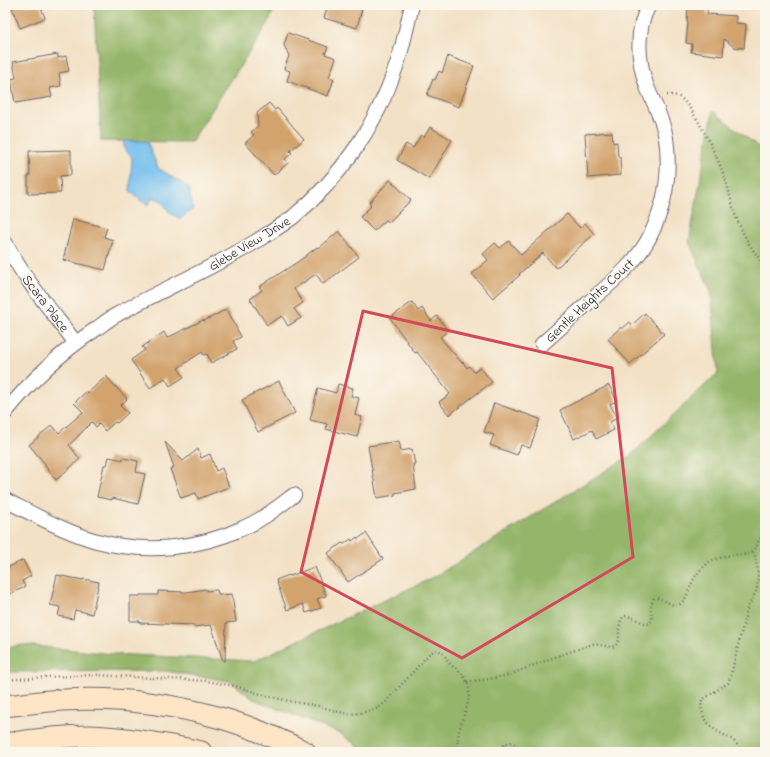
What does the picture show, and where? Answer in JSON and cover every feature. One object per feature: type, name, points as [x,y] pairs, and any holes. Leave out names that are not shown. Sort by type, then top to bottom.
[{"type":"street","name":"Glebe View Drive","points":[[5,413],[46,366],[75,342],[117,314],[232,256],[273,231],[293,217],[321,191],[346,161],[366,132],[383,101],[396,66],[412,5]]},
{"type":"street","name":"Gentle Heights Court","points":[[542,344],[633,261],[648,239],[659,215],[666,190],[668,163],[666,137],[658,111],[647,88],[642,70],[639,49],[640,31],[649,5]]},
{"type":"street","name":"Scara Place","points":[[5,242],[28,280],[75,342]]},
{"type":"street","points":[[5,500],[73,533],[98,541],[127,547],[157,548],[186,546],[216,539],[244,528],[271,513],[294,495]]},
{"type":"street","points":[[5,706],[62,700],[94,699],[156,704],[218,717],[282,741],[305,752]]},
{"type":"street","points":[[5,744],[88,736],[140,740],[201,752]]},
{"type":"path","points":[[654,102],[667,95],[674,95],[680,98],[687,105],[714,150],[725,177],[743,233],[749,245],[765,267]]},
{"type":"path","points":[[467,682],[509,675],[593,644],[612,647],[616,645],[619,640],[620,624],[624,616],[630,616],[649,624],[652,620],[651,602],[654,598],[659,598],[670,604],[680,604],[686,597],[696,576],[709,562],[724,556],[735,554],[742,555],[752,551],[759,542],[765,524]]},
{"type":"path","points":[[741,752],[739,747],[731,739],[713,728],[704,716],[700,707],[702,700],[728,683],[731,675],[747,609],[757,590],[757,566],[755,556],[752,551]]},
{"type":"path","points":[[5,680],[97,675],[206,681],[235,686],[267,696],[350,714],[376,709],[385,703],[434,650],[445,655],[450,664],[462,673],[467,682],[469,702],[457,741],[458,752]]},
{"type":"path","points":[[499,752],[504,745],[509,742],[514,743],[518,749],[518,752]]},
{"type":"highlighted area","points":[[363,311],[612,368],[633,557],[462,658],[301,572]]},
{"type":"green space","points":[[94,5],[275,5],[269,22],[191,142],[101,141]]},
{"type":"green space","points":[[713,111],[765,152],[765,752],[366,752],[341,734],[253,699],[230,681],[165,671],[5,672],[5,648],[23,645],[113,654],[254,661],[432,578],[631,455],[718,373],[711,291],[689,242]]},
{"type":"water","points":[[123,141],[147,141],[158,168],[188,187],[193,209],[180,219],[169,212],[162,201],[153,197],[148,205],[130,191],[132,157],[125,150]]},
{"type":"building","points":[[11,5],[40,5],[45,18],[20,28]]},
{"type":"building","points":[[328,5],[363,5],[357,28],[324,18]]},
{"type":"building","points":[[688,5],[708,5],[707,14],[736,16],[736,23],[746,24],[744,48],[734,47],[724,39],[723,56],[691,52],[692,44],[686,43]]},
{"type":"building","points":[[288,33],[328,47],[325,54],[336,58],[329,77],[334,79],[328,96],[287,81],[290,71],[284,69],[289,56],[284,45]]},
{"type":"building","points":[[58,54],[58,58],[66,56],[69,71],[59,73],[61,86],[50,88],[52,97],[15,103],[11,79],[16,78],[13,62]]},
{"type":"building","points":[[448,56],[474,66],[459,107],[427,95],[433,79],[435,80],[439,71],[442,73]]},
{"type":"building","points":[[269,103],[275,110],[277,108],[304,139],[290,151],[292,153],[285,159],[288,163],[274,175],[245,143],[254,135],[251,132],[258,126],[257,113]]},
{"type":"building","points":[[430,127],[452,140],[429,179],[397,160],[406,144],[413,148],[421,135],[424,137]]},
{"type":"building","points":[[612,132],[613,143],[617,142],[621,175],[588,178],[585,134]]},
{"type":"building","points":[[71,150],[71,175],[60,176],[61,193],[28,194],[28,176],[30,176],[29,151]]},
{"type":"building","points":[[390,180],[411,200],[389,222],[386,220],[374,231],[360,217],[371,206],[369,203]]},
{"type":"building","points":[[567,214],[580,228],[585,223],[594,234],[556,268],[543,253],[493,298],[472,274],[488,260],[483,254],[495,243],[500,248],[509,241],[521,255]]},
{"type":"building","points":[[73,219],[107,228],[104,237],[113,240],[105,270],[63,260]]},
{"type":"building","points":[[339,231],[359,257],[323,284],[316,274],[294,289],[303,303],[294,309],[301,318],[288,326],[282,316],[267,325],[250,299],[262,290],[259,287],[299,261],[317,247],[319,248]]},
{"type":"building","points":[[412,302],[418,311],[422,308],[431,321],[437,316],[448,331],[440,337],[467,368],[469,366],[474,372],[480,367],[492,382],[449,415],[439,402],[450,394],[417,352],[415,353],[390,318]]},
{"type":"building","points":[[227,309],[241,337],[233,341],[237,349],[211,363],[207,354],[204,355],[202,352],[178,368],[184,377],[170,386],[165,378],[150,388],[131,360],[145,350],[142,347],[164,332],[167,338]]},
{"type":"building","points":[[645,313],[664,334],[630,364],[608,339],[621,327],[622,329],[630,322],[632,325]]},
{"type":"building","points":[[106,376],[127,399],[120,406],[128,413],[105,431],[99,424],[96,427],[92,422],[69,445],[80,459],[56,480],[45,466],[46,465],[29,445],[52,425],[59,433],[83,412],[74,403],[87,391],[88,393]]},
{"type":"building","points":[[279,381],[295,413],[258,432],[242,400]]},
{"type":"building","points":[[338,384],[353,388],[351,396],[359,398],[355,415],[362,417],[357,437],[326,429],[327,424],[310,420],[318,388],[336,393]]},
{"type":"building","points":[[609,385],[617,401],[610,404],[617,418],[610,422],[614,430],[596,439],[592,430],[574,439],[560,410]]},
{"type":"building","points":[[494,403],[540,419],[530,448],[521,445],[517,455],[490,445],[494,435],[484,432]]},
{"type":"building","points":[[399,441],[401,451],[412,449],[415,464],[413,464],[416,489],[377,498],[368,446]]},
{"type":"building","points":[[165,442],[183,461],[198,449],[201,458],[210,454],[216,471],[222,468],[229,487],[198,499],[196,493],[181,498],[170,469],[174,467]]},
{"type":"building","points":[[109,457],[138,461],[136,472],[145,474],[138,504],[112,498],[112,500],[97,497],[104,465],[107,465]]},
{"type":"building","points":[[366,533],[383,559],[348,582],[328,553],[342,543],[344,544],[351,539],[352,541],[357,537],[358,539]]},
{"type":"building","points":[[23,560],[31,576],[22,581],[25,587],[5,596],[5,569]]},
{"type":"building","points":[[315,567],[326,596],[317,599],[321,608],[306,613],[303,604],[287,610],[276,580]]},
{"type":"building","points":[[57,575],[99,582],[92,614],[75,610],[73,619],[58,616],[60,607],[50,605]]},
{"type":"building","points":[[206,589],[206,591],[217,590],[218,594],[222,595],[232,594],[236,622],[226,623],[225,661],[223,661],[211,625],[194,627],[194,625],[140,623],[140,621],[130,621],[130,596],[158,595],[158,591],[186,592]]}]
